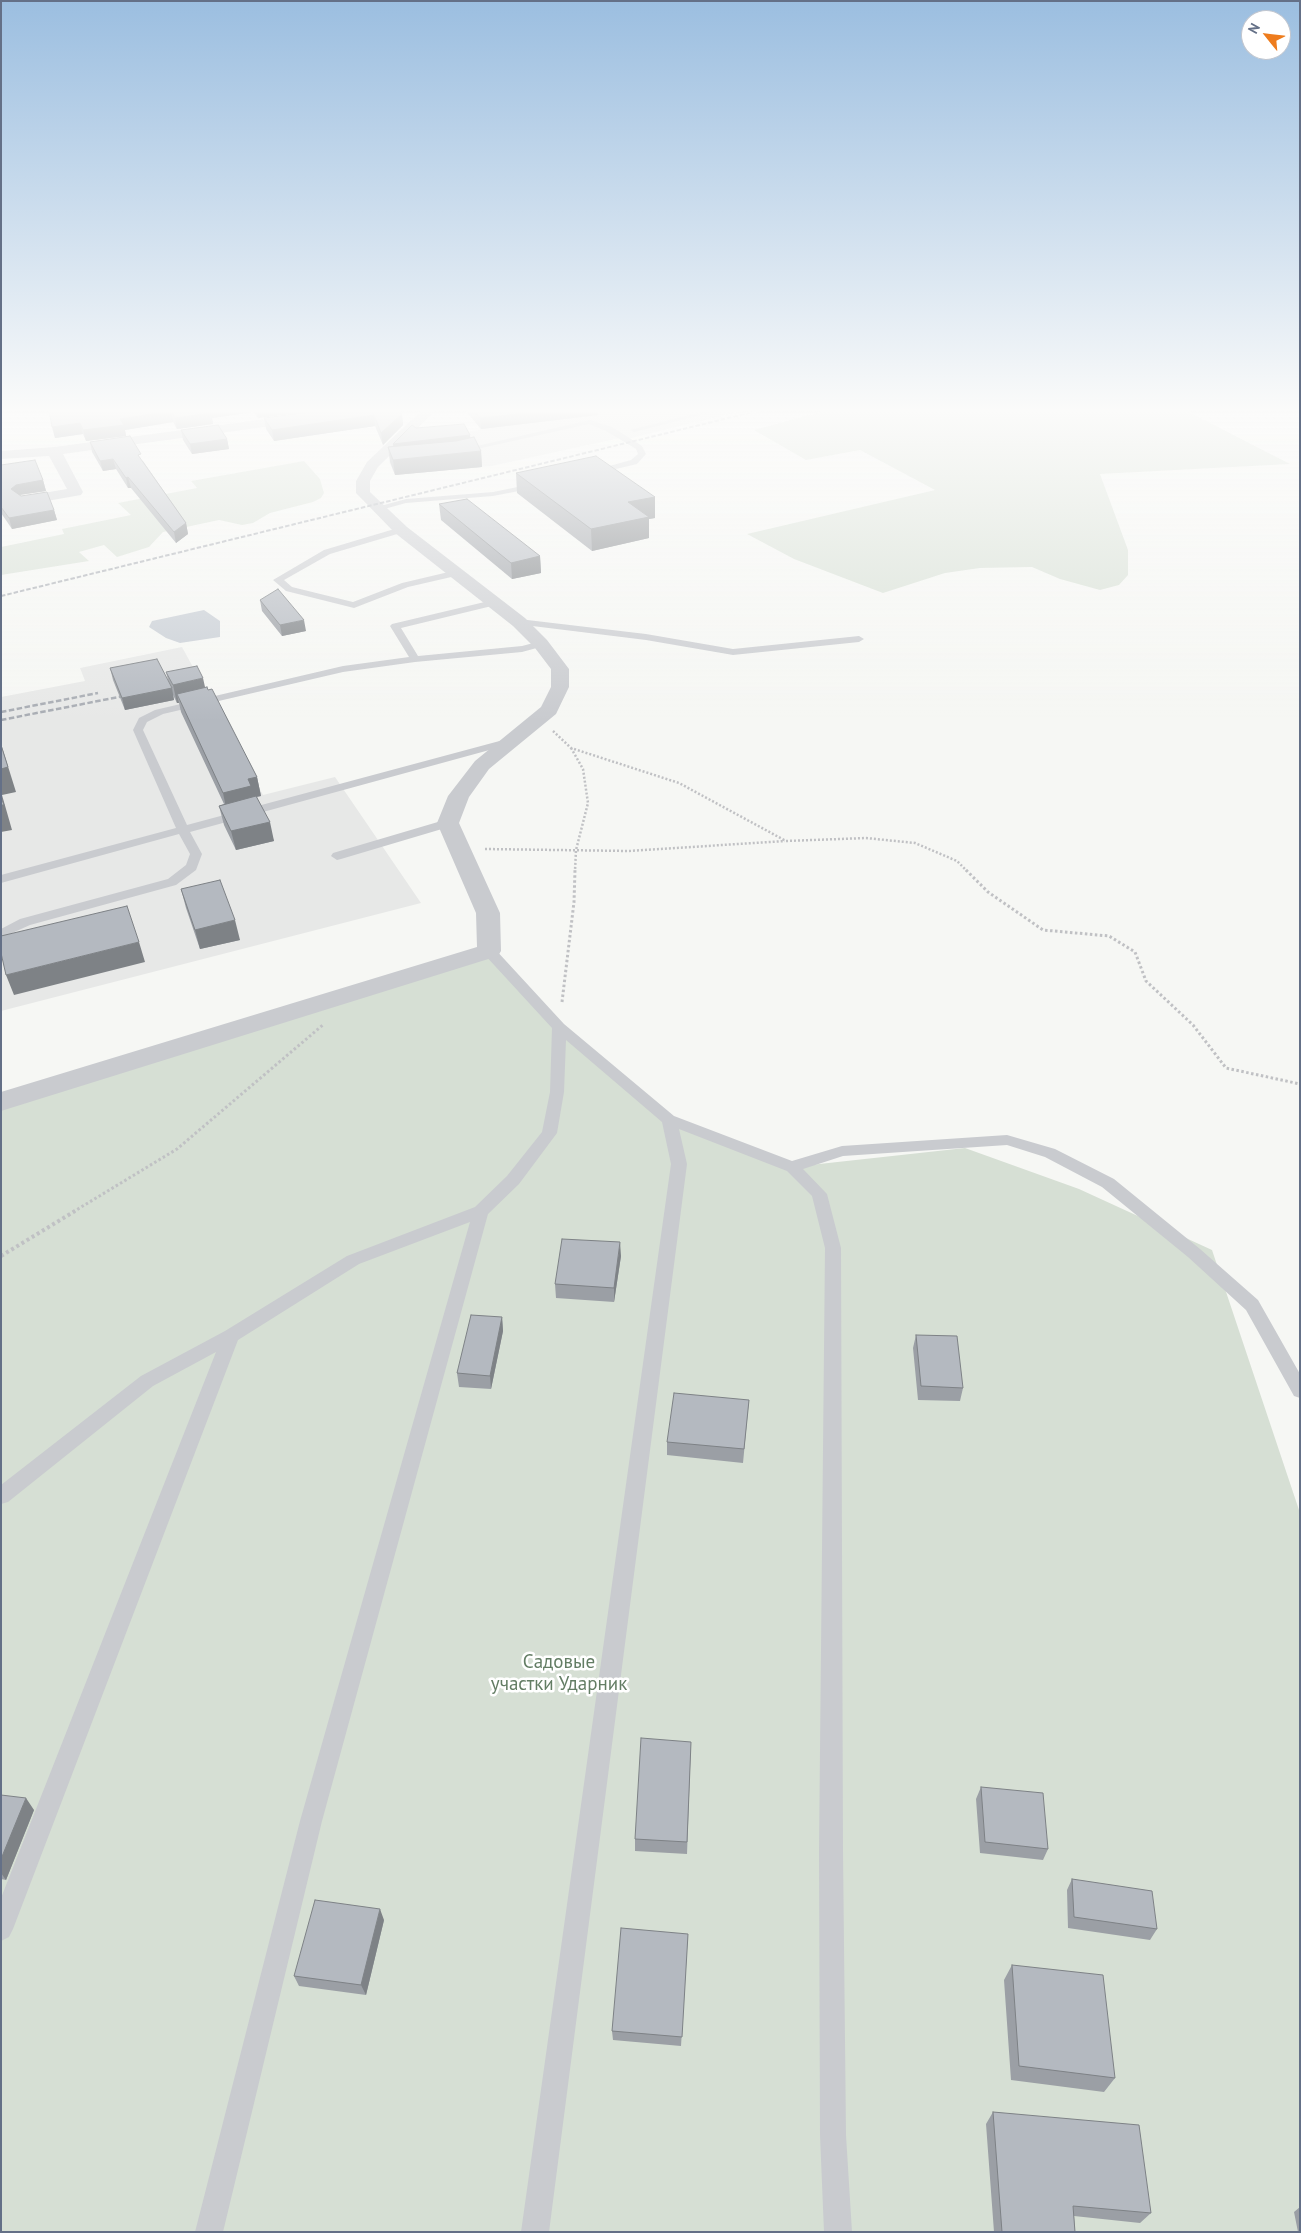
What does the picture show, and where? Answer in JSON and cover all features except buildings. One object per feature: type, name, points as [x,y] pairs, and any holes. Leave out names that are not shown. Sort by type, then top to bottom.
[{"type":"street","points":[[1,1102],[489,951],[488,913],[448,823],[459,796],[482,765],[549,710],[560,687],[560,669],[541,644],[519,622],[401,530],[383,513]]},
{"type":"lane","points":[[401,530],[327,552],[278,580],[289,589],[354,605],[405,585],[456,573]]},
{"type":"lane","points":[[415,659],[395,626],[493,603]]},
{"type":"lane","points":[[519,622],[636,636],[733,652],[859,639]]},
{"type":"lane","points":[[1,934],[25,922],[172,882],[192,867],[196,854],[183,830],[138,730],[143,720],[159,712],[343,669],[415,659],[522,649],[541,644]]},
{"type":"lane","points":[[1,879],[511,741]]},
{"type":"lane","points":[[337,856],[448,823]]},
{"type":"lane","points":[[489,951],[559,1028],[669,1120],[792,1167],[819,1194],[833,1248],[831,1850],[833,2135],[838,2232]]},
{"type":"lane","points":[[1,1496],[146,1382],[232,1336],[353,1260],[481,1211],[513,1180],[549,1133],[557,1092],[559,1028]]},
{"type":"lane","points":[[535,2232],[679,1164],[669,1120]]},
{"type":"lane","points":[[792,1167],[842,1151],[1007,1140],[1050,1153],[1108,1183],[1194,1253],[1252,1305],[1300,1391]]},
{"type":"lane","points":[[209,2232],[311,1821],[481,1211]]},
{"type":"lane","points":[[1,1929],[232,1336]]},
{"type":"path","points":[[540,718],[571,748],[583,769],[588,803],[576,850],[574,902],[559,1028]]},
{"type":"path","points":[[571,748],[679,783],[786,840]]},
{"type":"path","points":[[460,848],[629,851],[786,840],[866,838],[915,843],[957,861],[988,892],[1043,930],[1109,936],[1135,952],[1146,982],[1193,1025],[1226,1068],[1300,1084]]},
{"type":"path","points":[[1,1256],[177,1149],[319,1030],[348,996]]},
{"type":"shaded area","points":[[204,610],[220,621],[220,637],[180,643],[166,638],[149,627],[152,621]]},
{"type":"shaded area","points":[[182,647],[263,795],[335,777],[421,903],[1,1011],[1,697],[85,681],[80,668]]},
{"type":"green space","points":[[129,513],[270,513],[253,523],[242,525],[219,520],[163,532],[149,547],[117,557],[104,545],[79,552],[89,561],[1,575],[1,547],[64,534],[62,529],[131,515]]},
{"type":"green space","points":[[836,513],[1114,513],[1128,550],[1128,575],[1119,585],[1100,590],[1060,579],[1032,567],[980,568],[945,573],[883,593],[794,559],[747,534]]},
{"type":"green space","name":"Садовые участки Ударник","points":[[489,951],[559,1027],[669,1120],[792,1167],[965,1148],[1079,1189],[1212,1250],[1300,1513],[1300,2232],[1,2232],[1,1102]]},
{"type":"railway","points":[[1,596],[339,513]]},
{"type":"railway","points":[[1,712],[98,693]]},
{"type":"railway","points":[[1,720],[134,694]]}]
